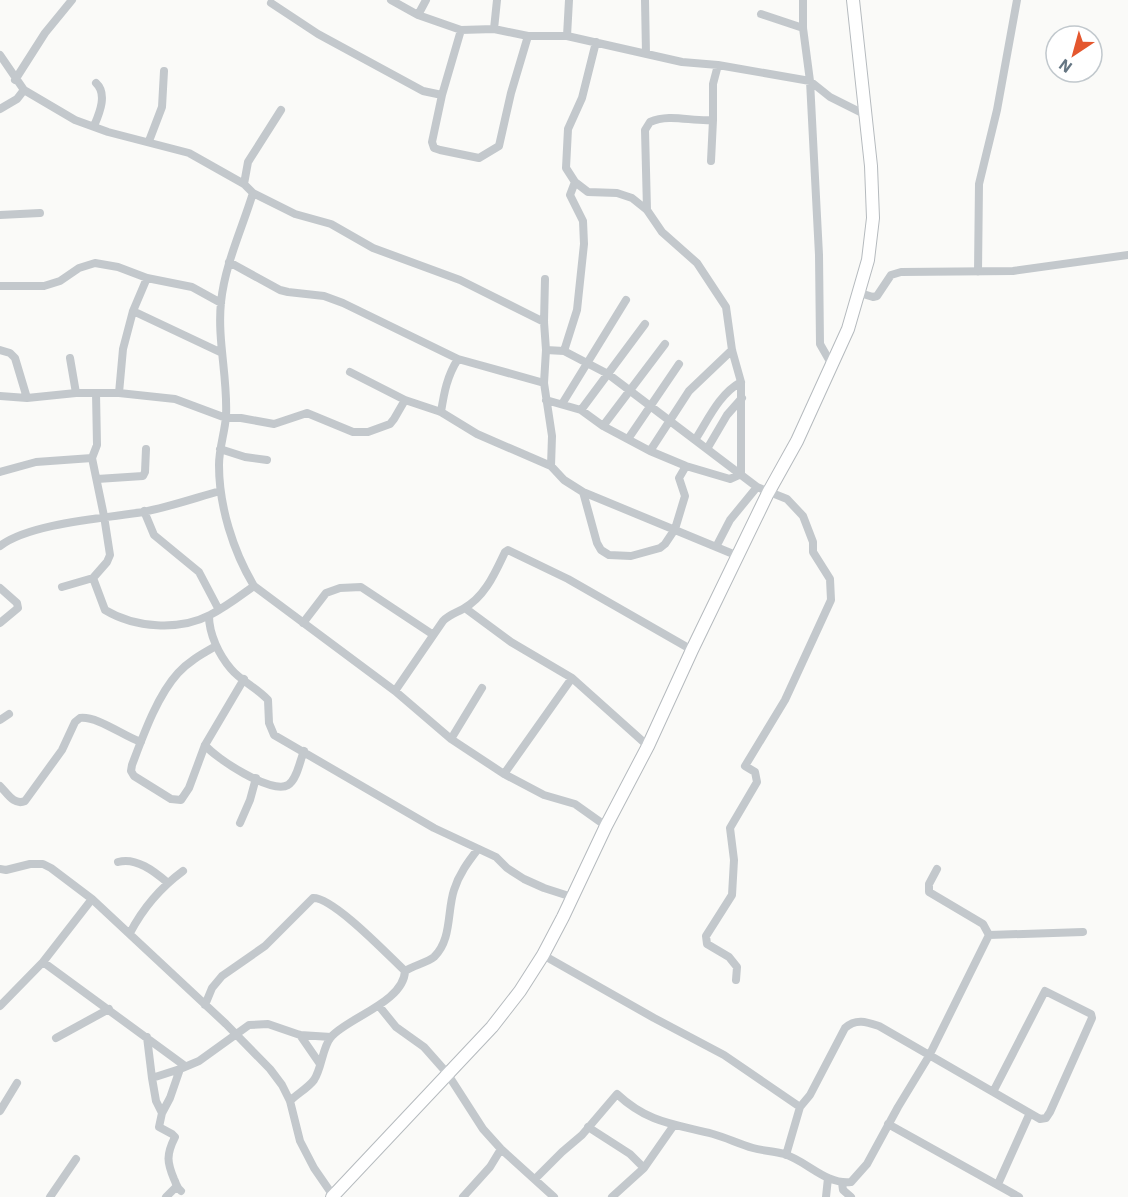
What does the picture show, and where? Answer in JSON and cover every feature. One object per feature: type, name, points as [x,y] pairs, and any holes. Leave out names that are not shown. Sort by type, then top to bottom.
[{"type":"main road","points":[[333,1196],[492,1027],[520,991],[543,955],[648,746],[738,556],[762,490],[797,441],[848,329],[868,260],[873,218],[871,166],[853,0]]},
{"type":"street","points":[[15,80],[45,33],[72,0]]},
{"type":"street","points":[[391,0],[418,15],[461,30],[494,29],[528,36],[567,36],[682,62],[718,65],[810,81],[830,97],[866,115]]},
{"type":"street","points":[[418,15],[426,0]]},
{"type":"street","points":[[494,29],[497,0]]},
{"type":"street","points":[[567,36],[569,0]]},
{"type":"street","points":[[645,0],[646,54]]},
{"type":"street","points":[[802,0],[810,81],[819,255],[820,345],[832,365]]},
{"type":"street","points":[[978,272],[978,184],[998,110],[1017,0]]},
{"type":"street","points":[[271,3],[318,34],[423,91],[442,94]]},
{"type":"street","points":[[761,14],[803,28]]},
{"type":"street","points":[[461,30],[442,94],[432,142],[434,148],[479,158],[499,146],[511,93],[528,36]]},
{"type":"street","points":[[596,42],[582,98],[567,137],[566,168],[574,182],[588,192],[617,193],[632,198],[647,210],[662,232],[697,263],[726,307],[732,350],[741,382],[741,474]]},
{"type":"street","points":[[0,55],[24,90],[75,120],[108,132],[189,153],[244,184],[253,193],[295,214],[331,224],[374,248],[460,280],[544,322]]},
{"type":"street","points":[[711,161],[714,120],[712,84],[718,65]]},
{"type":"street","points":[[149,141],[162,107],[164,71]]},
{"type":"street","points":[[94,126],[102,109],[101,91],[96,83]]},
{"type":"street","points":[[0,109],[17,99],[24,90]]},
{"type":"street","points":[[244,184],[248,162],[281,110]]},
{"type":"street","points":[[647,210],[645,130],[650,122],[667,117],[696,122],[714,120]]},
{"type":"street","points":[[564,351],[577,310],[584,244],[583,220],[570,195],[574,182]]},
{"type":"street","points":[[253,193],[229,262],[221,303],[226,418],[220,449],[220,491],[241,564],[254,586],[395,691],[451,739],[504,774],[544,795],[575,804],[606,826]]},
{"type":"street","points":[[0,215],[40,213]]},
{"type":"street","points":[[860,293],[877,296],[891,275],[895,274],[1013,271],[1128,255]]},
{"type":"street","points":[[229,262],[280,290],[324,296],[343,303],[458,359],[544,383]]},
{"type":"street","points":[[0,286],[44,286],[60,281],[79,268],[95,263],[118,267],[147,278],[192,287],[221,303]]},
{"type":"street","points":[[119,393],[123,349],[147,278]]},
{"type":"street","points":[[546,279],[544,383],[552,436],[551,466]]},
{"type":"street","points":[[562,404],[626,300]]},
{"type":"street","points":[[134,311],[222,353]]},
{"type":"street","points":[[581,410],[645,324]]},
{"type":"street","points":[[603,426],[665,344]]},
{"type":"street","points":[[546,350],[564,351],[608,374],[762,490],[787,499],[803,516],[813,542],[813,552],[830,579],[831,600],[785,700],[745,766],[756,772],[756,782],[730,828],[734,860],[732,895],[706,936],[706,941],[707,944],[729,957],[737,967],[736,980]]},
{"type":"street","points":[[651,451],[689,391],[732,350]]},
{"type":"street","points":[[0,351],[10,353],[15,358],[27,398]]},
{"type":"street","points":[[70,358],[76,393]]},
{"type":"street","points":[[441,412],[445,387],[458,359]]},
{"type":"street","points":[[628,440],[679,364]]},
{"type":"street","points":[[351,372],[405,400],[441,412],[477,434],[551,466],[564,480],[583,492],[738,556]]},
{"type":"street","points":[[695,440],[719,401],[733,386],[741,382]]},
{"type":"street","points":[[0,396],[27,398],[76,393],[119,393],[175,399],[226,418],[274,424],[307,413],[353,432],[368,432],[390,424],[405,400]]},
{"type":"street","points":[[62,587],[93,578],[110,555],[93,458],[97,446],[96,393]]},
{"type":"street","points":[[707,449],[727,415],[742,398]]},
{"type":"street","points":[[546,400],[581,410],[628,440],[686,466],[730,479],[741,474]]},
{"type":"street","points":[[97,479],[143,476],[146,449]]},
{"type":"street","points":[[220,449],[245,458],[267,460]]},
{"type":"street","points":[[0,472],[36,462],[93,458]]},
{"type":"street","points":[[583,492],[601,550],[609,555],[631,556],[660,548],[675,529],[685,496],[679,478],[686,466]]},
{"type":"street","points":[[716,547],[730,520],[762,490]]},
{"type":"street","points":[[0,546],[21,535],[104,516],[144,512],[220,491]]},
{"type":"street","points":[[144,512],[154,535],[199,572],[219,610]]},
{"type":"street","points":[[395,691],[432,634],[449,615],[465,608],[492,580],[508,550],[568,579],[692,650]]},
{"type":"street","points":[[93,578],[105,610],[124,620],[145,624],[173,625],[208,616],[254,586]]},
{"type":"street","points":[[303,623],[326,593],[340,588],[361,587],[432,634]]},
{"type":"street","points":[[0,588],[16,603],[18,608],[0,623]]},
{"type":"street","points":[[465,608],[511,642],[572,678],[648,746]]},
{"type":"street","points":[[208,616],[216,646],[231,669],[268,700],[269,723],[274,735],[434,828],[496,857],[507,868],[524,879],[572,897]]},
{"type":"street","points":[[216,646],[194,659],[177,674],[141,742],[131,771],[134,776],[149,787],[177,801],[181,800],[189,788],[205,745],[244,679]]},
{"type":"street","points":[[504,774],[572,678]]},
{"type":"street","points":[[451,739],[482,688]]},
{"type":"street","points":[[0,720],[9,714]]},
{"type":"street","points":[[0,786],[15,801],[21,803],[25,801],[63,750],[75,722],[80,718],[93,719],[126,737],[141,742]]},
{"type":"street","points":[[205,745],[222,760],[272,786],[283,787],[292,781],[303,750]]},
{"type":"street","points":[[240,824],[256,778]]},
{"type":"street","points":[[405,971],[433,958],[439,950],[447,933],[454,891],[462,870],[478,849]]},
{"type":"street","points":[[118,862],[132,861],[156,873],[168,883]]},
{"type":"street","points":[[0,869],[6,870],[30,864],[43,864],[51,868],[92,899],[130,933],[236,1035],[270,1069],[282,1085],[290,1101],[300,1140],[314,1168],[333,1196]]},
{"type":"street","points":[[937,869],[928,884],[929,892],[983,924],[989,935]]},
{"type":"street","points":[[130,933],[140,914],[168,883],[183,871]]},
{"type":"street","points":[[204,1005],[212,988],[222,976],[265,946],[313,898],[320,898],[349,919],[405,971],[405,979],[399,988],[379,1006],[331,1037],[314,1079],[290,1101]]},
{"type":"street","points":[[0,1006],[43,962],[92,899]]},
{"type":"street","points":[[989,935],[1083,932]]},
{"type":"street","points":[[535,1179],[582,1135],[617,1094],[639,1113],[674,1125],[715,1134],[754,1148],[786,1155],[828,1178],[842,1183],[851,1182],[867,1164],[929,1056],[989,935]]},
{"type":"street","points":[[543,955],[724,1055],[800,1107]]},
{"type":"street","points":[[43,962],[147,1037],[183,1068]]},
{"type":"street","points":[[786,1155],[800,1107],[810,1095],[845,1028],[855,1022],[861,1021],[879,1026],[1029,1115],[1040,1119],[1046,1118],[1050,1113],[1092,1018],[1086,1011],[1045,990],[993,1092]]},
{"type":"street","points":[[379,1006],[396,1027],[424,1047],[447,1073],[483,1129],[501,1149],[535,1179],[545,1193],[554,1197]]},
{"type":"street","points":[[56,1038],[109,1010]]},
{"type":"street","points":[[152,1078],[199,1061],[249,1025],[268,1024],[300,1035],[331,1037]]},
{"type":"street","points":[[300,1035],[320,1064]]},
{"type":"street","points":[[147,1037],[156,1101],[162,1113]]},
{"type":"street","points":[[166,1197],[179,1189],[169,1170],[169,1149],[175,1137],[159,1127],[162,1113],[183,1068]]},
{"type":"street","points":[[0,1111],[17,1083]]},
{"type":"street","points":[[998,1184],[1029,1115]]},
{"type":"street","points":[[888,1124],[1019,1197]]},
{"type":"street","points":[[612,1197],[644,1168],[674,1125]]},
{"type":"street","points":[[588,1127],[630,1154],[644,1168]]},
{"type":"street","points":[[463,1197],[490,1167],[501,1149]]},
{"type":"street","points":[[50,1197],[76,1159]]},
{"type":"street","points":[[826,1197],[828,1178]]},
{"type":"street","points":[[842,1183],[843,1190],[851,1197]]}]
